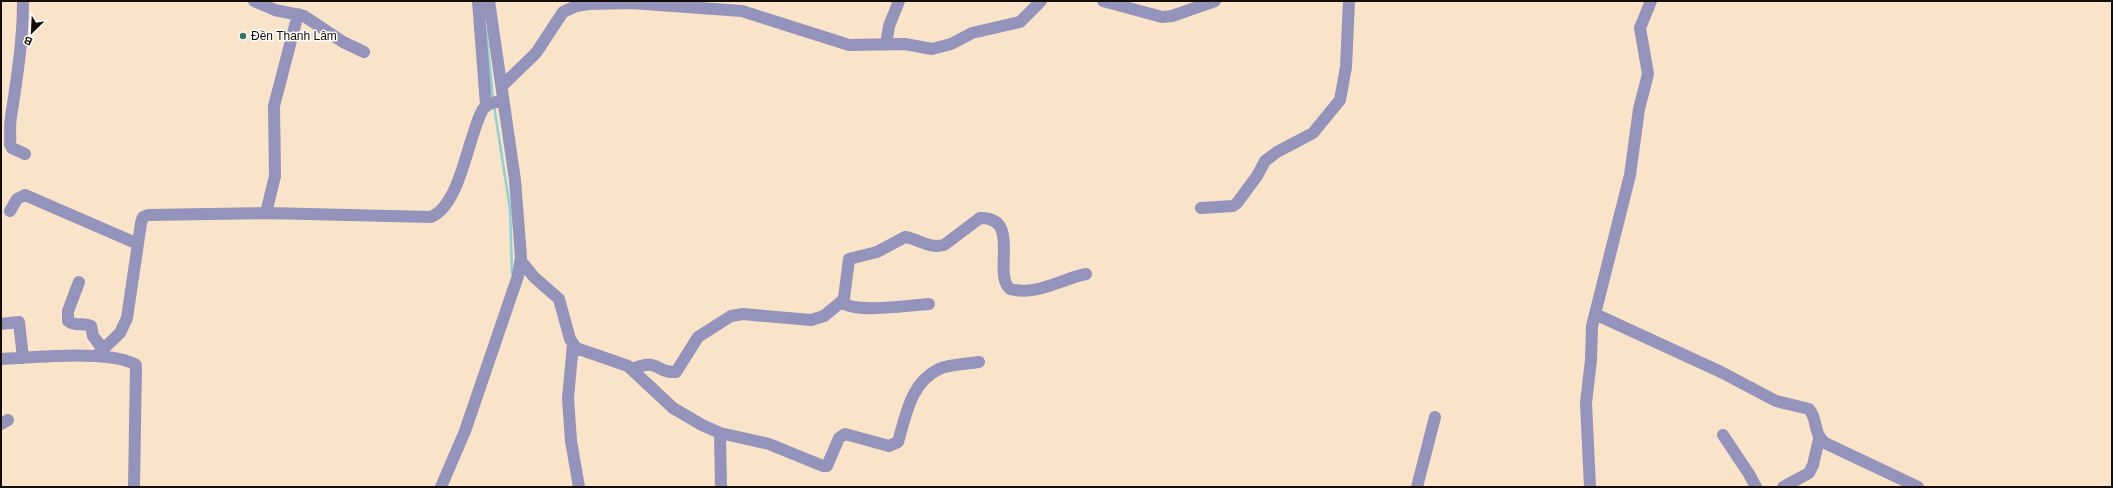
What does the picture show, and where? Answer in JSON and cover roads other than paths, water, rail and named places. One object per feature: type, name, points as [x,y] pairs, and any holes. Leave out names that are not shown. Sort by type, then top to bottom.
[{"type":"street","points":[[23,1],[23,34],[17,88],[11,117],[10,144],[12,148],[25,154]]},
{"type":"street","points":[[254,1],[275,10],[298,14],[311,20],[343,42],[364,52]]},
{"type":"street","points":[[441,487],[465,431],[518,276],[520,261],[515,180],[495,103],[478,1]]},
{"type":"street","points":[[489,1],[502,86]]},
{"type":"street","points":[[886,45],[889,26],[899,1]]},
{"type":"street","points":[[100,353],[120,333],[127,318],[143,217],[148,215],[266,212],[431,217],[438,214],[454,190],[481,113],[495,103],[502,86],[536,53],[563,12],[576,6],[589,2],[742,6],[841,43],[858,46],[911,45],[928,49],[942,48],[972,33],[1020,22],[1041,1]]},
{"type":"street","points":[[1103,1],[1162,17],[1172,16],[1215,1]]},
{"type":"street","points":[[1200,208],[1233,206],[1237,203],[1257,176],[1265,161],[1277,152],[1313,133],[1327,118],[1340,100],[1346,67],[1349,1]]},
{"type":"street","points":[[1590,487],[1586,403],[1595,314],[1629,183],[1638,114],[1648,74],[1640,28],[1651,1]]},
{"type":"street","points":[[266,212],[275,176],[274,106],[298,14]]},
{"type":"street","points":[[10,211],[17,199],[25,195],[138,244]]},
{"type":"street","points":[[632,369],[651,364],[672,373],[676,372],[698,337],[731,316],[743,314],[811,320],[824,316],[842,302],[845,294],[847,263],[849,259],[882,250],[905,237],[929,246],[937,247],[944,245],[980,218],[986,218],[994,221],[1003,234],[1005,280],[1010,289],[1016,290],[1048,287],[1064,279],[1086,274]]},
{"type":"street","points":[[520,261],[559,299],[573,344],[568,398],[571,441],[579,487]]},
{"type":"street","points":[[79,282],[68,310],[68,321],[74,324],[86,324],[91,326],[93,336],[100,353]]},
{"type":"street","points":[[842,302],[849,306],[877,308],[929,304]]},
{"type":"street","points":[[1595,314],[1721,372],[1776,401],[1809,409],[1813,413],[1820,439],[1814,465],[1810,473],[1783,487]]},
{"type":"street","points":[[1,324],[19,322],[23,358]]},
{"type":"street","points":[[573,344],[581,350],[632,369],[655,392],[680,412],[702,425],[720,432],[769,444],[823,466],[827,466],[839,438],[845,434],[889,446],[894,445],[898,442],[910,401],[917,387],[924,380],[940,368],[979,362]]},
{"type":"street","points":[[1,359],[100,353],[128,361],[136,365],[134,487]]},
{"type":"street","points":[[1416,487],[1435,417]]},
{"type":"street","points":[[720,432],[721,487]]},
{"type":"street","points":[[1723,435],[1756,487]]},
{"type":"street","points":[[1820,439],[1882,471],[1918,487]]},
{"type":"waterway","points":[[486,29],[493,99]]},
{"type":"waterway","points":[[494,106],[510,209],[512,274]]},
{"type":"place","name":"Đền Thanh Lâm","points":[[243,36]]}]
